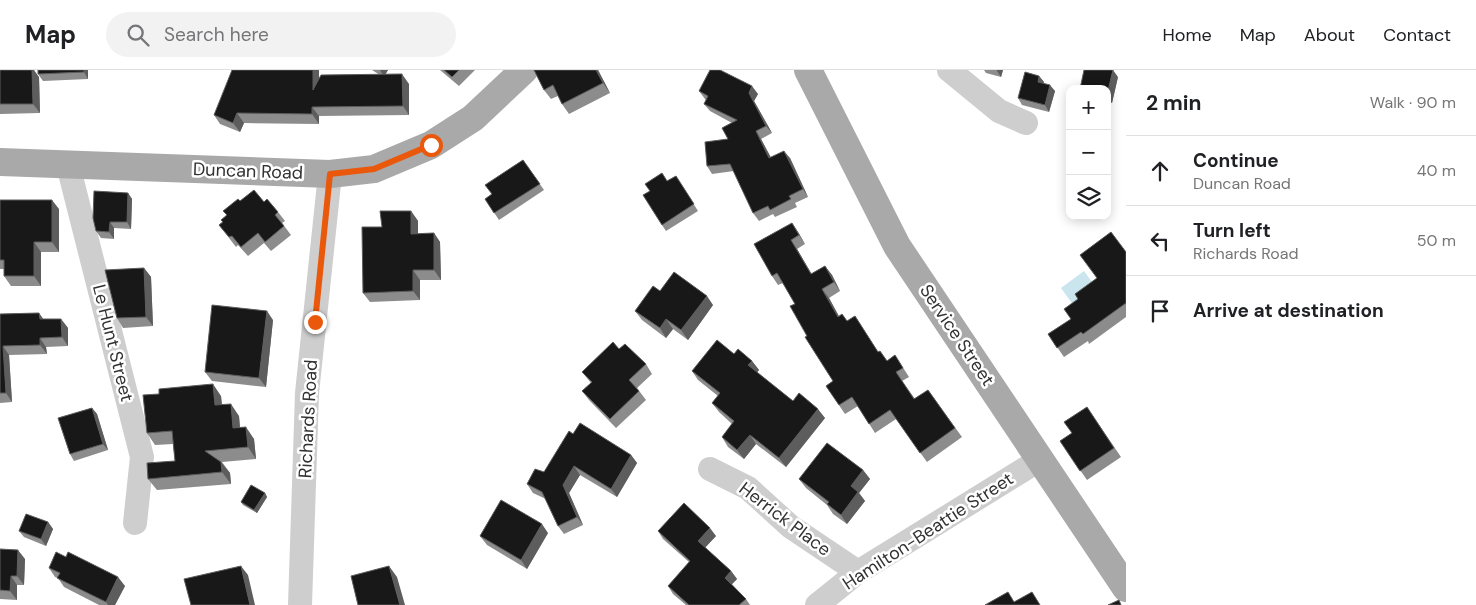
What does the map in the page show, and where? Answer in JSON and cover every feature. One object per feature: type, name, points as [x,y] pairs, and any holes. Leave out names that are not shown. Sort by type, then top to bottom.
[{"type":"main road","name":"Duncan Road","points":[[0,162],[330,174],[374,169],[431,145],[473,118],[524,70]]},
{"type":"main road","name":"Service Street","points":[[808,70],[897,246],[1126,588]]},
{"type":"street","points":[[949,70],[999,111],[1026,123]]},
{"type":"street","name":"Le Hunt Street","points":[[68,165],[142,457],[135,523]]},
{"type":"street","name":"Richards Road","points":[[300,605],[307,393],[330,174]]},
{"type":"street","name":"Hamilton-Beattie Street","points":[[817,605],[858,572],[1040,459]]},
{"type":"street","name":"Herrick Place","points":[[710,469],[748,488],[791,526],[858,572]]},
{"type":"water","points":[[1084,271],[1097,289],[1074,306],[1061,288]]},
{"type":"building","points":[[0,70],[32,70],[33,104],[0,104]]},
{"type":"building","points":[[38,70],[84,70],[84,72],[38,74]]},
{"type":"building","points":[[232,70],[313,70],[313,90],[321,75],[402,74],[403,106],[312,107],[312,114],[237,113],[233,123],[214,115]]},
{"type":"building","points":[[444,70],[459,70],[452,77]]},
{"type":"building","points":[[534,70],[596,70],[603,83],[562,104],[553,85],[544,90]]},
{"type":"building","points":[[710,70],[720,70],[752,86],[749,93],[766,126],[756,131],[769,158],[784,151],[803,189],[789,196],[791,199],[770,210],[768,206],[753,213],[730,164],[707,166],[705,142],[728,139],[722,128],[737,120],[704,104],[708,96],[699,91]]},
{"type":"building","points":[[1084,70],[1113,70],[1109,85],[1081,85]]},
{"type":"building","points":[[1025,72],[1039,76],[1038,82],[1050,85],[1045,105],[1018,98]]},
{"type":"building","points":[[523,160],[540,184],[494,213],[485,199],[492,194],[485,185]]},
{"type":"building","points":[[662,173],[667,181],[676,176],[694,204],[662,225],[643,195],[650,191],[645,184]]},
{"type":"building","points":[[254,190],[264,202],[267,199],[278,212],[275,215],[284,226],[265,242],[258,233],[241,247],[219,225],[223,222],[221,220],[227,215],[223,211],[238,199],[240,201]]},
{"type":"building","points":[[94,191],[128,193],[127,222],[110,222],[109,232],[96,231],[93,218]]},
{"type":"building","points":[[0,200],[52,200],[52,242],[34,242],[34,276],[4,276],[4,260],[0,260]]},
{"type":"building","points":[[380,211],[411,211],[411,234],[434,233],[434,270],[413,270],[413,291],[363,293],[362,227],[382,227]]},
{"type":"building","points":[[792,223],[799,235],[791,240],[811,274],[825,266],[834,282],[822,289],[838,317],[842,314],[847,321],[855,316],[878,352],[880,351],[887,361],[895,355],[903,368],[896,372],[914,399],[928,390],[955,428],[920,453],[890,410],[869,424],[852,397],[839,405],[826,386],[833,381],[805,337],[807,336],[790,306],[795,304],[777,273],[772,276],[754,244]]},
{"type":"building","points":[[1111,232],[1126,252],[1126,303],[1083,334],[1081,332],[1057,348],[1048,334],[1071,319],[1064,309],[1078,299],[1075,294],[1097,278],[1080,255]]},
{"type":"building","points":[[144,268],[146,317],[117,318],[105,270]]},
{"type":"building","points":[[674,272],[707,296],[681,330],[666,319],[660,328],[635,311],[653,286],[660,291]]},
{"type":"building","points":[[212,305],[267,311],[259,378],[205,372]]},
{"type":"building","points":[[39,313],[40,319],[61,319],[62,337],[40,338],[40,345],[3,346],[6,393],[0,393],[0,314]]},
{"type":"building","points":[[717,340],[734,354],[738,349],[752,361],[748,365],[793,401],[799,393],[818,409],[779,458],[750,435],[737,450],[722,437],[734,421],[712,403],[720,393],[692,371]]},
{"type":"building","points":[[613,342],[619,349],[625,344],[646,364],[629,380],[639,391],[610,419],[582,391],[592,382],[582,372]]},
{"type":"building","points":[[213,384],[215,405],[231,404],[233,428],[246,427],[248,447],[205,451],[221,462],[222,472],[148,479],[147,463],[175,461],[172,431],[147,433],[143,395],[159,394],[159,389]]},
{"type":"building","points":[[1087,407],[1114,448],[1080,471],[1060,441],[1072,433],[1064,422]]},
{"type":"building","points":[[92,408],[103,444],[70,454],[58,418]]},
{"type":"building","points":[[580,423],[631,455],[611,489],[574,466],[563,485],[577,517],[558,526],[542,492],[527,484],[535,469],[544,472],[569,431],[573,434]]},
{"type":"building","points":[[827,443],[863,470],[851,486],[858,492],[841,515],[827,504],[829,502],[799,479]]},
{"type":"building","points":[[251,485],[265,493],[254,510],[241,502]]},
{"type":"building","points":[[501,500],[542,524],[521,560],[480,536]]},
{"type":"building","points":[[684,503],[710,528],[698,541],[731,571],[725,578],[746,599],[739,605],[689,605],[668,586],[690,561],[658,531]]},
{"type":"building","points":[[26,514],[48,522],[41,539],[19,531]]},
{"type":"building","points":[[0,549],[18,550],[17,576],[11,576],[10,591],[0,590]]},
{"type":"building","points":[[56,552],[66,557],[68,552],[118,577],[106,602],[57,578],[60,573],[49,568]]},
{"type":"building","points":[[241,566],[250,605],[191,605],[184,579]]},
{"type":"building","points":[[389,566],[400,605],[358,605],[351,576]]},
{"type":"building","points":[[1008,592],[1014,602],[1032,592],[1040,605],[985,605]]},
{"type":"building","points":[[1119,600],[1121,605],[1108,605]]},
{"type":"route","points":[[315,322],[330,174],[374,169],[431,145]]}]
